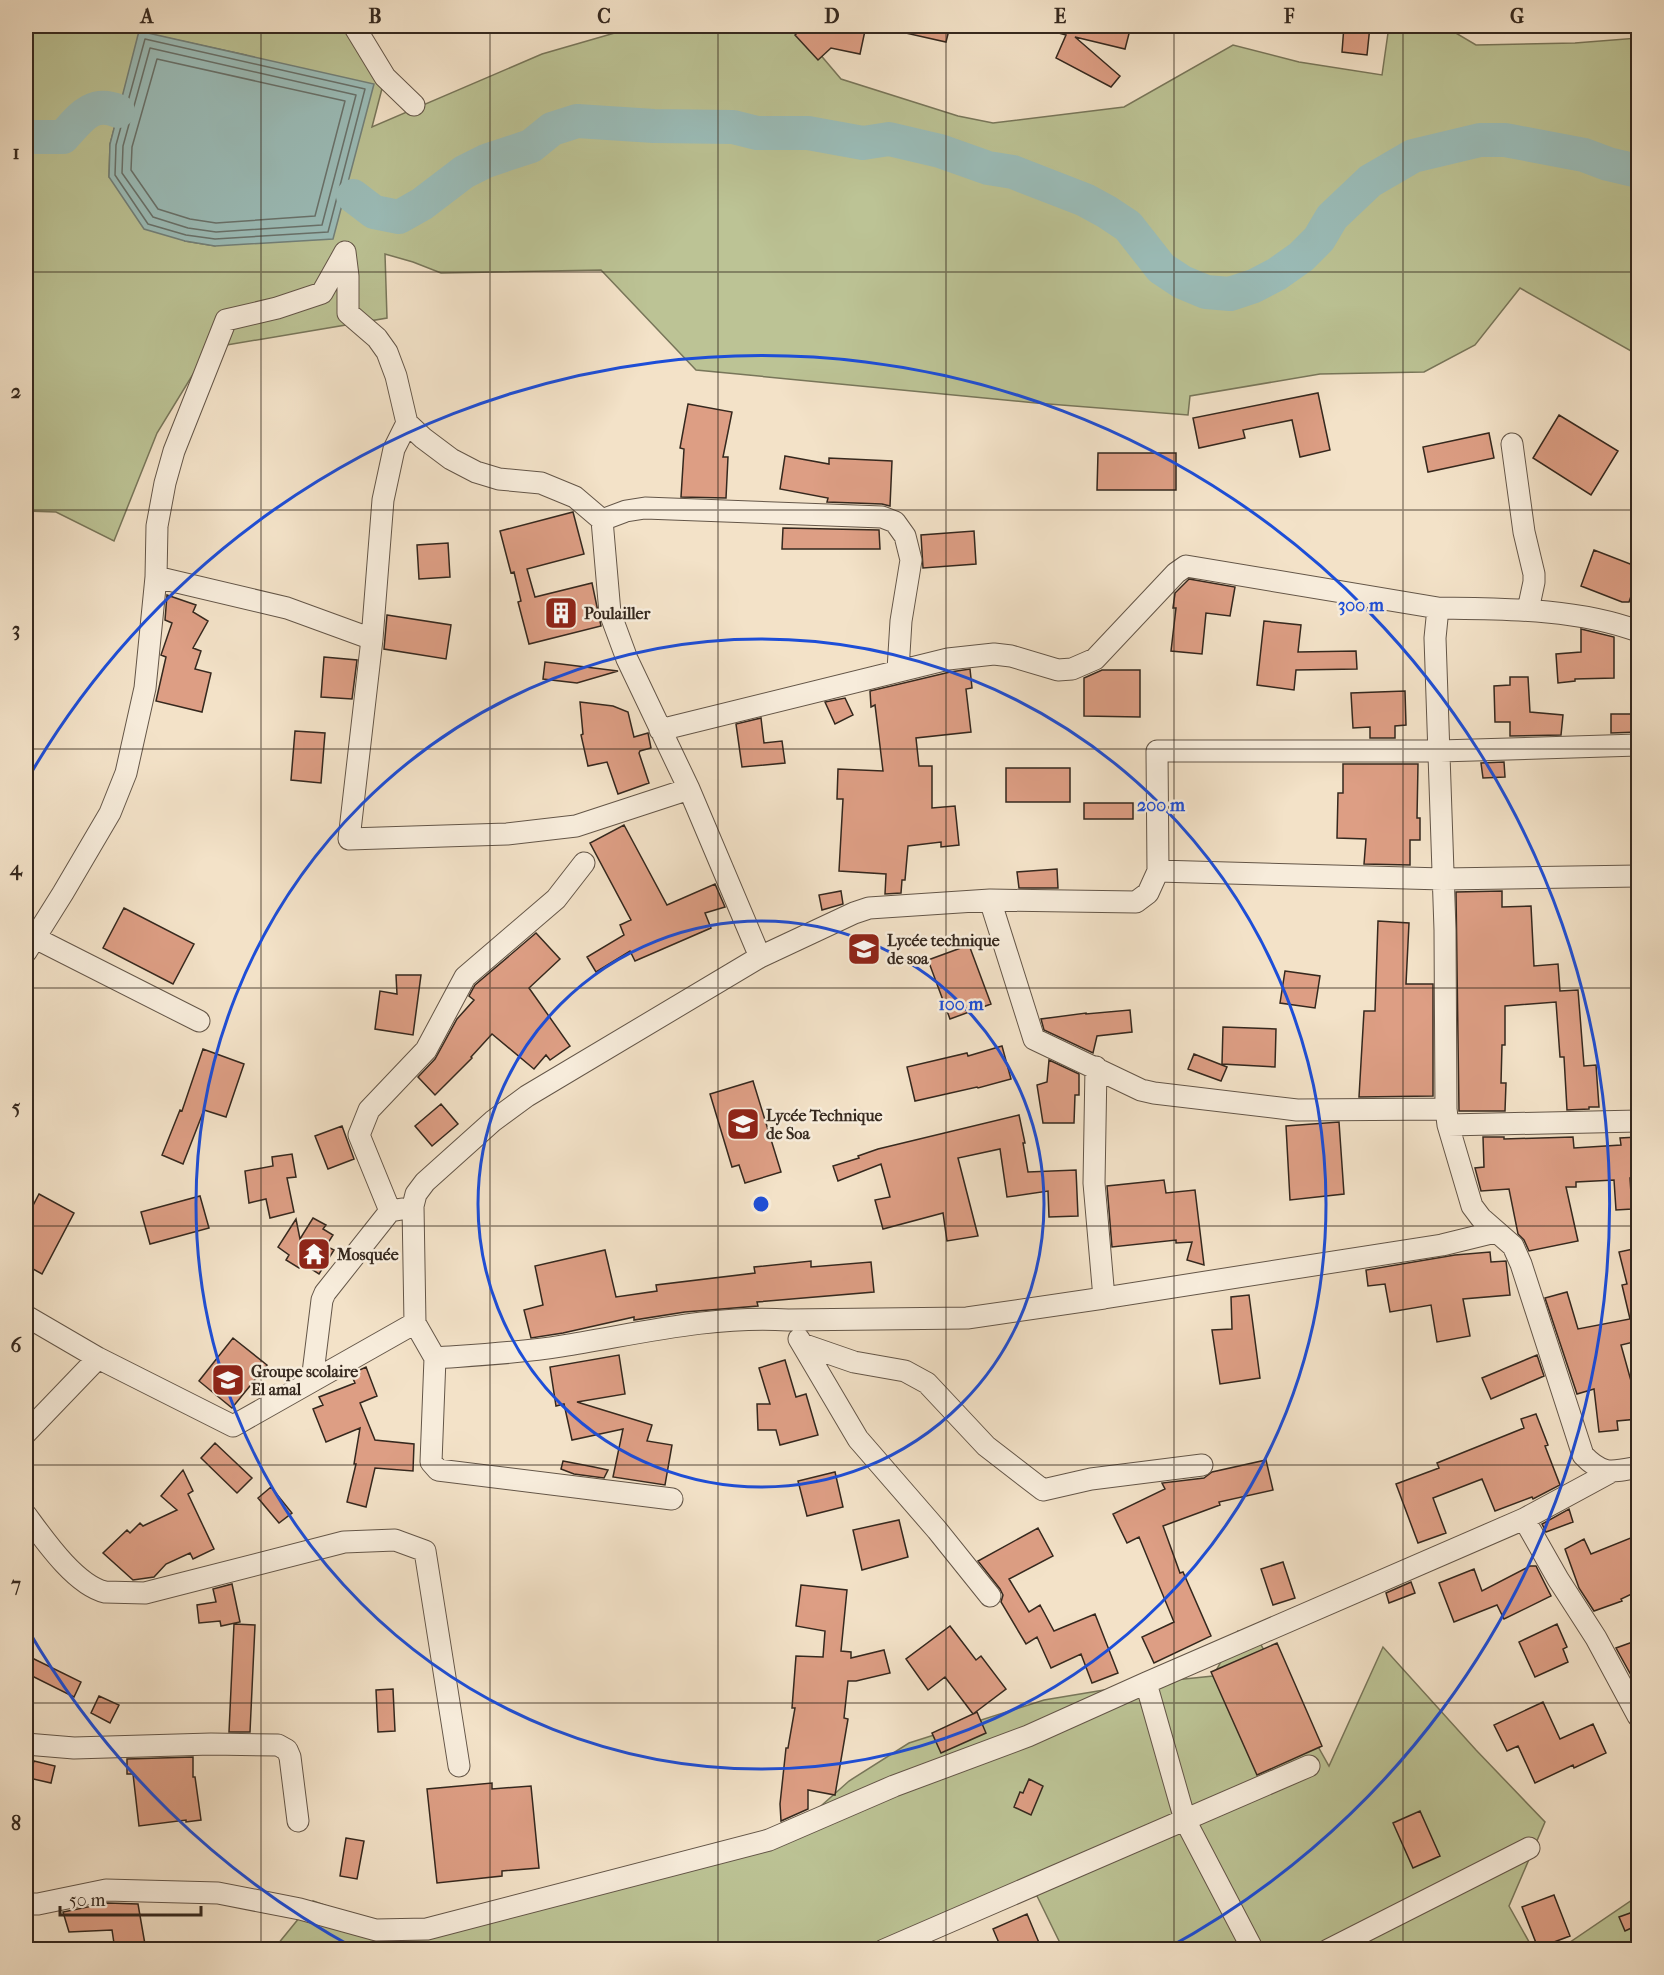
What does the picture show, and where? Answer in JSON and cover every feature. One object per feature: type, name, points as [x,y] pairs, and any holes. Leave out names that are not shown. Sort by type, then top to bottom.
[{"type":"street","points":[[354,26],[385,77],[414,105]]},
{"type":"street","points":[[199,1021],[30,945],[110,813],[126,773],[144,688],[156,577],[157,526],[165,483],[174,451],[226,320],[278,308],[322,293],[345,252],[348,276],[348,313],[377,338],[387,352],[396,376],[407,423],[451,459],[476,472],[499,479],[542,483],[575,497],[602,520],[610,613],[627,659],[689,789],[760,957]]},
{"type":"street","points":[[407,423],[394,449],[383,500],[372,639],[349,839],[507,834],[576,826],[689,789]]},
{"type":"street","points":[[1512,444],[1524,532],[1534,574],[1528,610]]},
{"type":"street","points":[[602,520],[626,511],[645,508],[882,517],[895,522],[905,536],[911,560],[901,621],[898,670]]},
{"type":"street","points":[[660,730],[948,659],[994,654],[1011,656],[1058,670],[1072,669],[1095,660],[1176,573],[1186,566],[1438,608],[1528,610],[1600,619],[1638,631]]},
{"type":"street","points":[[156,577],[287,608],[372,639]]},
{"type":"street","points":[[1438,608],[1436,638],[1445,930],[1447,1117],[1472,1206],[1480,1218],[1513,1246],[1521,1264],[1583,1455],[1594,1467],[1609,1473]]},
{"type":"street","points":[[672,1499],[438,1470],[431,1462],[435,1358],[415,1323],[413,1206],[416,1194],[425,1182],[493,1121],[527,1096],[760,957],[854,913],[869,908],[990,900],[1136,902],[1148,893],[1158,871],[1157,751],[1440,751],[1638,745]]},
{"type":"street","points":[[390,1211],[359,1135],[369,1110],[426,1050],[465,977],[556,899],[584,863]]},
{"type":"street","points":[[1158,871],[1443,879],[1638,876]]},
{"type":"street","points":[[990,900],[1034,1039],[1141,1090],[1197,1099],[1297,1110],[1447,1117],[1638,1121]]},
{"type":"street","points":[[1096,1067],[1094,1184],[1104,1298]]},
{"type":"street","points":[[312,1381],[322,1300],[325,1293],[390,1211],[413,1206]]},
{"type":"street","points":[[435,1358],[502,1354],[710,1321],[764,1318],[788,1320],[967,1318],[1442,1245],[1495,1232]]},
{"type":"street","points":[[26,1316],[98,1358],[233,1425],[415,1323]]},
{"type":"street","points":[[788,1320],[858,1439],[937,1530],[990,1596]]},
{"type":"street","points":[[802,1344],[854,1362],[905,1371],[927,1383],[986,1446],[1043,1490],[1091,1479],[1202,1465]]},
{"type":"street","points":[[26,1433],[98,1358]]},
{"type":"street","points":[[26,1904],[106,1890],[218,1893],[300,1909],[376,1930],[427,1929],[769,1840],[894,1786],[1028,1736],[1524,1520],[1609,1473],[1638,1467]]},
{"type":"street","points":[[26,1515],[59,1558],[81,1578],[99,1591],[105,1592],[145,1593],[344,1542],[395,1540],[425,1551],[459,1766]]},
{"type":"street","points":[[1524,1520],[1596,1638],[1638,1716]]},
{"type":"street","points":[[1146,1683],[1185,1820],[1253,1950]]},
{"type":"street","points":[[26,1744],[74,1748],[211,1744],[278,1745],[287,1750],[290,1757],[298,1821]]},
{"type":"street","points":[[884,1950],[1309,1766]]},
{"type":"street","points":[[1328,1950],[1529,1848]]},
{"type":"green space","points":[[26,26],[354,26],[385,77],[372,127],[542,54],[625,30],[650,26],[796,26],[841,79],[958,116],[993,123],[1124,107],[1233,45],[1299,62],[1382,75],[1389,26],[1444,26],[1476,45],[1575,43],[1638,38],[1638,355],[1520,288],[1475,345],[1424,372],[1320,374],[1190,396],[1188,415],[1036,403],[696,370],[601,270],[441,273],[385,254],[387,318],[209,348],[157,433],[114,541],[56,512],[26,511]],"holes":[[[140,32],[246,55],[215,246],[185,241],[109,177],[110,144]]]},
{"type":"green space","points":[[1238,1631],[1256,1636],[1329,1766],[1383,1647],[1545,1822],[1509,1906],[1533,1949],[1063,1949],[1037,1896],[969,1911],[890,1949],[273,1950],[313,1901],[371,1922],[442,1918],[795,1829],[849,1781],[909,1743],[1044,1700],[1146,1683],[1213,1676]]},
{"type":"green space","points":[[1638,1896],[1638,1949],[1560,1949]]},
{"type":"water","points":[[139,31],[374,84],[333,239],[215,246],[185,241],[144,229],[109,177],[110,144]]},
{"type":"building","points":[[805,26],[866,26],[860,54],[831,48],[818,60],[795,35]]},
{"type":"building","points":[[902,26],[950,26],[946,42],[901,32]]},
{"type":"building","points":[[1051,26],[1131,26],[1125,49],[1075,37],[1120,76],[1111,87],[1056,58],[1066,35],[1051,31]]},
{"type":"building","points":[[1344,26],[1370,26],[1367,55],[1342,52]]},
{"type":"building","points":[[1318,393],[1330,450],[1300,457],[1292,420],[1243,430],[1245,438],[1199,448],[1193,418]]},
{"type":"building","points":[[688,404],[732,412],[723,457],[728,457],[726,498],[681,497],[684,449],[680,448]]},
{"type":"building","points":[[1559,415],[1618,451],[1591,495],[1533,458]]},
{"type":"building","points":[[1489,433],[1494,458],[1428,472],[1423,447]]},
{"type":"building","points":[[1098,453],[1176,453],[1176,490],[1097,490]]},
{"type":"building","points":[[785,456],[829,464],[829,458],[892,461],[890,506],[827,502],[828,498],[780,489]]},
{"type":"building","points":[[573,512],[584,554],[527,569],[535,597],[592,583],[601,626],[529,644],[518,602],[521,601],[514,572],[511,573],[500,531]]},
{"type":"building","points":[[783,528],[879,530],[880,549],[782,549]]},
{"type":"building","points":[[974,531],[976,564],[923,568],[921,535]]},
{"type":"building","points":[[448,543],[450,577],[419,579],[417,545]]},
{"type":"building","points":[[1594,550],[1638,567],[1638,576],[1629,602],[1622,602],[1581,586]]},
{"type":"building","points":[[1189,579],[1235,587],[1230,616],[1206,613],[1202,654],[1171,651],[1176,608],[1173,608],[1175,593]]},
{"type":"building","points":[[167,595],[196,605],[193,612],[208,621],[193,648],[201,651],[195,669],[211,673],[202,712],[156,701],[166,657],[161,655],[172,623],[165,620]]},
{"type":"building","points":[[387,615],[451,625],[446,659],[384,649]]},
{"type":"building","points":[[1264,621],[1301,625],[1298,652],[1356,651],[1357,669],[1296,670],[1294,690],[1257,685]]},
{"type":"building","points":[[1581,629],[1614,637],[1614,678],[1575,679],[1575,681],[1558,683],[1556,654],[1581,652]]},
{"type":"building","points":[[324,657],[357,660],[352,699],[321,697]]},
{"type":"building","points":[[545,662],[618,671],[577,683],[543,679]]},
{"type":"building","points":[[970,669],[972,688],[966,689],[971,732],[916,738],[919,766],[932,766],[932,808],[955,806],[959,845],[941,847],[941,842],[908,846],[905,880],[902,880],[901,893],[885,894],[886,874],[839,871],[843,799],[837,799],[838,769],[883,771],[875,705],[871,707],[870,691]]},
{"type":"building","points":[[1102,670],[1140,670],[1140,717],[1084,716],[1084,678]]},
{"type":"building","points":[[1510,677],[1528,677],[1530,712],[1563,715],[1561,735],[1510,736],[1510,722],[1495,722],[1494,686],[1510,685]]},
{"type":"building","points":[[1405,691],[1406,725],[1395,726],[1395,738],[1370,738],[1370,727],[1353,728],[1351,693]]},
{"type":"building","points":[[845,698],[853,715],[835,724],[825,702]]},
{"type":"building","points":[[580,702],[613,706],[628,712],[634,737],[648,733],[651,748],[639,753],[649,783],[618,794],[607,762],[588,766],[581,735],[583,734]]},
{"type":"building","points":[[1611,714],[1638,714],[1638,732],[1611,733]]},
{"type":"building","points":[[761,718],[764,743],[782,741],[785,763],[742,767],[736,724]]},
{"type":"building","points":[[295,731],[325,733],[321,783],[291,780]]},
{"type":"building","points":[[1504,762],[1505,777],[1483,778],[1481,763]]},
{"type":"building","points":[[1343,764],[1418,764],[1417,818],[1420,818],[1420,840],[1410,840],[1410,865],[1364,864],[1366,839],[1337,838],[1338,793],[1343,793]]},
{"type":"building","points":[[1006,768],[1070,768],[1070,802],[1006,802]]},
{"type":"building","points":[[1084,803],[1133,803],[1133,819],[1084,819]]},
{"type":"building","points":[[624,825],[667,905],[715,884],[725,907],[705,913],[711,928],[635,961],[630,951],[596,972],[587,957],[624,935],[620,925],[631,920],[590,843]]},
{"type":"building","points":[[1057,869],[1058,888],[1019,888],[1017,872]]},
{"type":"building","points":[[841,891],[843,904],[822,910],[819,895]]},
{"type":"building","points":[[1502,891],[1502,907],[1531,906],[1534,966],[1558,964],[1560,991],[1578,990],[1584,1066],[1596,1065],[1599,1107],[1567,1110],[1564,1057],[1560,1057],[1556,1002],[1505,1006],[1505,1045],[1502,1045],[1501,1083],[1506,1083],[1505,1111],[1459,1111],[1456,892]]},
{"type":"building","points":[[124,908],[194,944],[173,984],[103,948]]},
{"type":"building","points":[[1378,921],[1409,923],[1406,984],[1433,984],[1433,1096],[1359,1097],[1364,1011],[1375,1011]]},
{"type":"building","points":[[536,933],[560,959],[529,988],[570,1046],[550,1060],[546,1055],[534,1069],[492,1034],[435,1095],[418,1077],[435,1059],[457,1019],[474,1000],[469,996],[475,985]]},
{"type":"building","points":[[969,945],[991,1004],[950,1019],[928,960]]},
{"type":"building","points":[[1285,971],[1320,976],[1315,1008],[1280,1003]]},
{"type":"building","points":[[396,975],[421,975],[413,1035],[375,1029],[380,991],[397,994]]},
{"type":"building","points":[[1130,1010],[1132,1032],[1097,1036],[1093,1053],[1044,1030],[1041,1019],[1086,1013]]},
{"type":"building","points":[[1223,1027],[1276,1029],[1275,1067],[1222,1064]]},
{"type":"building","points":[[1002,1046],[1011,1079],[915,1101],[907,1067],[967,1053],[968,1056]]},
{"type":"building","points":[[203,1049],[244,1064],[226,1117],[204,1110],[183,1164],[162,1155],[180,1110],[182,1111]]},
{"type":"building","points":[[1194,1054],[1227,1067],[1221,1081],[1188,1069]]},
{"type":"building","points":[[1049,1060],[1079,1074],[1079,1095],[1075,1095],[1074,1123],[1043,1123],[1037,1085],[1047,1082]]},
{"type":"building","name":"Lycée Technique de Soa","points":[[753,1081],[781,1172],[745,1183],[739,1165],[732,1167],[710,1094]]},
{"type":"building","points":[[441,1104],[458,1124],[432,1146],[415,1126]]},
{"type":"building","points":[[1019,1115],[1028,1172],[1076,1170],[1078,1216],[1049,1217],[1048,1191],[1007,1197],[1000,1149],[958,1158],[978,1236],[947,1241],[943,1213],[883,1229],[875,1200],[890,1197],[881,1164],[838,1181],[833,1166],[878,1149]]},
{"type":"building","points":[[1339,1122],[1344,1194],[1290,1200],[1286,1126]]},
{"type":"building","points":[[342,1126],[354,1159],[328,1169],[315,1136]]},
{"type":"building","points":[[1483,1137],[1504,1137],[1504,1139],[1573,1137],[1574,1148],[1621,1145],[1620,1138],[1638,1137],[1638,1178],[1630,1178],[1632,1209],[1616,1210],[1614,1180],[1576,1182],[1576,1187],[1566,1187],[1578,1241],[1529,1251],[1518,1234],[1509,1189],[1481,1191],[1475,1168],[1484,1167]]},
{"type":"building","points":[[292,1154],[296,1177],[287,1178],[294,1212],[270,1218],[266,1199],[249,1203],[245,1171],[273,1166],[272,1157]]},
{"type":"building","points":[[1164,1180],[1166,1193],[1195,1190],[1204,1265],[1187,1260],[1192,1242],[1176,1243],[1176,1240],[1112,1247],[1107,1186]]},
{"type":"building","points":[[39,1194],[74,1213],[42,1274],[26,1265],[26,1219]]},
{"type":"building","points":[[200,1196],[209,1228],[150,1244],[141,1212]]},
{"type":"building","points":[[313,1218],[326,1225],[323,1229],[333,1235],[326,1246],[334,1250],[319,1274],[302,1263],[299,1268],[286,1260],[289,1255],[278,1247],[296,1219],[300,1239]]},
{"type":"building","points":[[1638,1248],[1638,1341],[1621,1345],[1638,1406],[1638,1419],[1617,1421],[1618,1430],[1599,1432],[1594,1389],[1577,1394],[1545,1298],[1567,1292],[1578,1329],[1630,1319],[1622,1285],[1627,1284],[1619,1252]]},
{"type":"building","points":[[605,1250],[616,1297],[657,1291],[656,1285],[755,1273],[754,1267],[811,1261],[811,1267],[871,1262],[874,1292],[757,1302],[758,1306],[685,1312],[634,1320],[634,1317],[531,1338],[524,1310],[543,1305],[535,1266]]},
{"type":"building","points":[[1490,1252],[1491,1262],[1506,1261],[1510,1295],[1463,1299],[1470,1336],[1437,1342],[1431,1305],[1390,1312],[1385,1284],[1368,1286],[1366,1270],[1455,1255]]},
{"type":"building","points":[[1249,1295],[1260,1378],[1220,1384],[1212,1330],[1232,1329],[1231,1297]]},
{"type":"building","points":[[233,1338],[267,1365],[232,1408],[199,1381]]},
{"type":"building","points":[[619,1355],[625,1394],[577,1402],[652,1425],[647,1441],[672,1445],[665,1485],[613,1477],[623,1429],[572,1440],[564,1404],[556,1406],[550,1367]]},
{"type":"building","points":[[1537,1355],[1544,1376],[1491,1399],[1482,1378]]},
{"type":"building","points":[[785,1360],[796,1397],[806,1394],[818,1435],[780,1445],[776,1430],[758,1430],[757,1404],[770,1404],[759,1368]]},
{"type":"building","points":[[366,1367],[377,1396],[360,1403],[375,1440],[414,1444],[413,1471],[375,1468],[366,1507],[347,1502],[356,1464],[354,1464],[360,1428],[326,1442],[313,1409],[323,1405],[319,1397],[355,1383],[351,1374]]},
{"type":"building","points":[[1536,1414],[1560,1485],[1533,1499],[1532,1497],[1495,1511],[1482,1479],[1433,1498],[1446,1533],[1418,1543],[1396,1484],[1439,1468],[1437,1463],[1524,1428],[1521,1419]]},
{"type":"building","points":[[215,1443],[252,1478],[237,1493],[201,1458]]},
{"type":"building","points":[[1266,1460],[1273,1490],[1219,1502],[1220,1505],[1163,1526],[1180,1573],[1183,1572],[1211,1636],[1154,1663],[1142,1637],[1174,1622],[1139,1537],[1127,1543],[1113,1514],[1165,1489],[1162,1483],[1204,1478],[1212,1472]]},
{"type":"building","points":[[563,1461],[608,1470],[604,1478],[574,1474],[561,1469]]},
{"type":"building","points":[[183,1470],[193,1491],[188,1494],[214,1549],[193,1559],[190,1553],[166,1564],[154,1577],[133,1580],[103,1553],[127,1530],[130,1533],[140,1523],[143,1526],[177,1510],[161,1496]]},
{"type":"building","points":[[835,1472],[843,1507],[807,1516],[798,1481]]},
{"type":"building","points":[[271,1487],[292,1513],[279,1523],[258,1498]]},
{"type":"building","points":[[1569,1509],[1573,1522],[1546,1532],[1542,1524]]},
{"type":"building","points":[[899,1520],[908,1557],[862,1570],[853,1530]]},
{"type":"building","points":[[1038,1528],[1053,1556],[1009,1579],[1029,1612],[1040,1605],[1054,1631],[1095,1614],[1118,1673],[1092,1683],[1081,1654],[1051,1668],[1037,1637],[1026,1644],[1001,1602],[1003,1595],[1000,1589],[978,1561]]},
{"type":"building","points":[[1638,1535],[1638,1591],[1621,1599],[1622,1601],[1594,1611],[1579,1588],[1565,1549],[1584,1539],[1591,1554]]},
{"type":"building","points":[[1283,1562],[1295,1598],[1273,1605],[1261,1569]]},
{"type":"building","points":[[1530,1566],[1536,1566],[1551,1596],[1504,1619],[1497,1605],[1454,1622],[1439,1583],[1474,1569],[1482,1591]]},
{"type":"building","points":[[1411,1582],[1415,1593],[1389,1603],[1386,1593]]},
{"type":"building","points":[[232,1584],[240,1622],[221,1626],[220,1621],[199,1623],[197,1605],[216,1602],[213,1589]]},
{"type":"building","points":[[801,1585],[847,1590],[841,1651],[851,1652],[851,1658],[884,1650],[890,1673],[848,1681],[844,1718],[848,1719],[835,1795],[808,1790],[808,1809],[781,1821],[780,1804],[786,1748],[788,1748],[795,1708],[792,1708],[796,1656],[823,1657],[825,1631],[796,1626]]},
{"type":"building","points":[[234,1624],[255,1625],[250,1732],[229,1732]]},
{"type":"building","points":[[1557,1624],[1567,1647],[1563,1649],[1568,1662],[1535,1677],[1519,1642]]},
{"type":"building","points":[[950,1626],[976,1660],[981,1656],[1006,1689],[973,1714],[945,1677],[928,1690],[906,1659]]},
{"type":"building","points":[[1638,1640],[1638,1672],[1631,1675],[1616,1648]]},
{"type":"building","points":[[1277,1643],[1322,1746],[1257,1775],[1211,1672]]},
{"type":"building","points":[[26,1655],[81,1682],[74,1697],[26,1673]]},
{"type":"building","points":[[393,1689],[395,1731],[378,1732],[376,1690]]},
{"type":"building","points":[[99,1696],[119,1705],[110,1723],[91,1713]]},
{"type":"building","points":[[1543,1702],[1560,1739],[1593,1724],[1606,1753],[1535,1783],[1518,1746],[1507,1751],[1494,1725]]},
{"type":"building","points":[[977,1712],[986,1733],[941,1753],[932,1733]]},
{"type":"building","points":[[193,1757],[193,1777],[195,1777],[201,1820],[139,1826],[133,1774],[127,1774],[127,1759]]},
{"type":"building","points":[[34,1761],[55,1766],[51,1783],[29,1778]]},
{"type":"building","points":[[1029,1779],[1043,1786],[1031,1815],[1014,1807]]},
{"type":"building","points":[[492,1783],[492,1789],[531,1786],[539,1868],[502,1871],[502,1876],[437,1883],[427,1789]]},
{"type":"building","points":[[1420,1811],[1440,1856],[1413,1868],[1393,1823]]},
{"type":"building","points":[[346,1838],[364,1841],[357,1879],[340,1876]]},
{"type":"building","points":[[1554,1895],[1570,1936],[1538,1948],[1522,1907]]},
{"type":"building","points":[[107,1903],[138,1904],[146,1950],[115,1950],[112,1930],[69,1932],[63,1912]]},
{"type":"building","points":[[1633,1912],[1638,1925],[1625,1931],[1619,1917]]},
{"type":"building","points":[[1027,1914],[1042,1950],[1002,1950],[993,1929]]},
{"type":"waterway","points":[[26,137],[63,137],[81,118],[93,110],[109,108],[118,111]]},
{"type":"waterway","points":[[353,196],[374,212],[399,217],[422,204],[464,172],[486,161],[531,146],[552,129],[577,121],[654,126],[733,127],[757,133],[808,133],[863,143],[889,139],[940,151],[988,168],[1013,172],[1085,200],[1128,226],[1161,268],[1182,282],[1206,292],[1230,294],[1254,286],[1277,274],[1301,257],[1319,239],[1332,217],[1370,181],[1413,156],[1480,140],[1505,140],[1584,155],[1608,164],[1638,171]]},
{"type":"place","name":"Poulailler","points":[[561,613]]},
{"type":"place","name":"Lycée technique de soa","points":[[864,949]]},
{"type":"place","name":"Lycée Technique de Soa","points":[[743,1124]]},
{"type":"place","name":"Mosquée","points":[[314,1254]]},
{"type":"place","name":"Groupe scolaire El amal","points":[[228,1380]]}]
